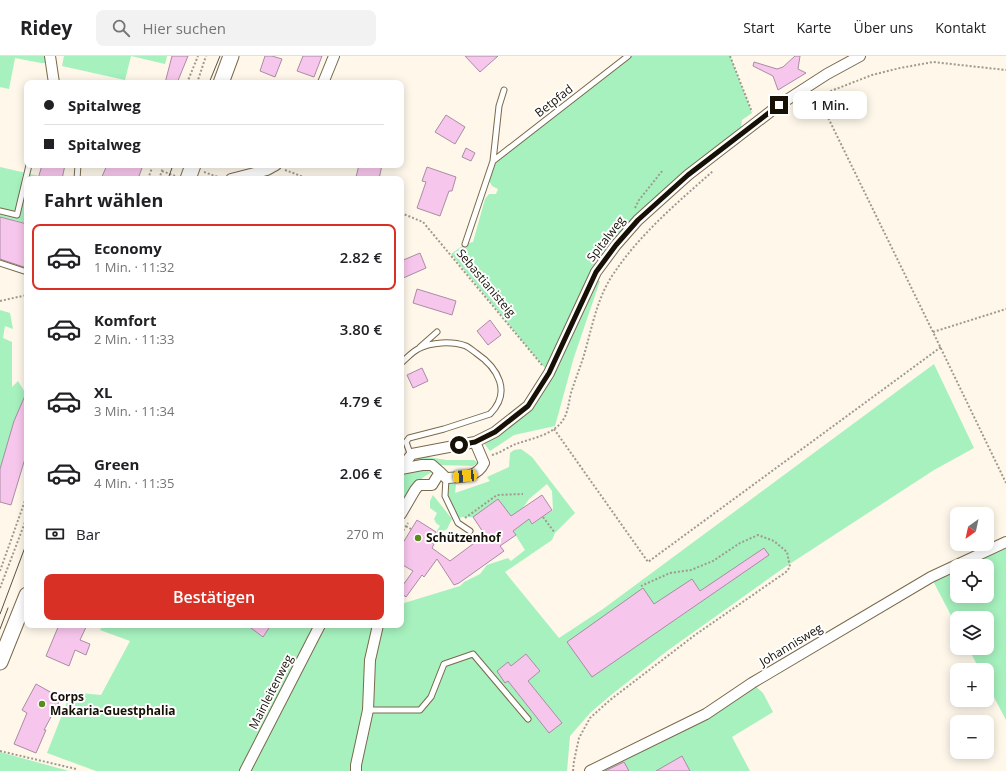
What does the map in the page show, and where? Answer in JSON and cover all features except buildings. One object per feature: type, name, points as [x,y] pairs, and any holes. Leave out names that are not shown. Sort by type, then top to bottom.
[{"type":"main road","points":[[222,80],[231,56]]},
{"type":"main road","points":[[0,662],[24,602]]},
{"type":"street","points":[[50,56],[54,80]]},
{"type":"street","points":[[324,80],[334,56]]},
{"type":"street","name":"Spitalweg","points":[[411,455],[475,442],[495,432],[528,406],[549,373],[596,272],[616,245],[638,220],[688,175],[779,105],[810,84],[860,56]]},
{"type":"street","points":[[243,176],[272,168]]},
{"type":"street","points":[[404,468],[422,465],[432,465],[443,475],[465,476],[473,474],[481,469],[484,463],[475,442]]},
{"type":"street","points":[[404,465],[411,455]]},
{"type":"street","points":[[404,509],[419,485],[432,484],[443,475]]},
{"type":"street","name":"Johannisweg","points":[[590,771],[706,714],[752,683],[931,577],[1006,542]]},
{"type":"street","name":"Mainleitenweg","points":[[245,771],[318,628]]},
{"type":"street","points":[[356,771],[368,710],[370,660],[377,628]]},
{"type":"lane","name":"Betpfad","points":[[493,161],[628,56]]},
{"type":"lane","points":[[465,244],[493,161],[499,106],[504,90]]},
{"type":"lane","points":[[0,211],[17,215],[24,186]]},
{"type":"lane","points":[[0,263],[24,271]]},
{"type":"lane","points":[[404,360],[437,332]]},
{"type":"lane","points":[[411,455],[406,442],[409,438],[444,429],[490,414],[500,401],[501,391],[496,371],[484,358],[467,346],[447,342],[417,349]]},
{"type":"lane","points":[[443,475],[445,496],[458,523],[470,531]]},
{"type":"lane","points":[[368,710],[420,710],[431,697],[444,664],[473,654],[528,720]]},
{"type":"path","points":[[188,80],[198,56]]},
{"type":"path","points":[[198,80],[206,56]]},
{"type":"path","points":[[730,56],[752,113]]},
{"type":"path","points":[[793,110],[818,96],[872,75],[900,68],[933,62],[1006,70]]},
{"type":"path","points":[[810,84],[818,96],[1006,483]]},
{"type":"path","points":[[160,176],[163,168]]},
{"type":"path","points":[[280,168],[301,176]]},
{"type":"path","points":[[482,456],[494,454],[516,444],[532,439],[560,425],[568,412],[571,395],[599,303],[613,274],[636,244],[674,205],[715,169]]},
{"type":"path","points":[[638,220],[635,210],[636,205],[663,170]]},
{"type":"path","points":[[162,171],[166,173],[203,171],[215,176]]},
{"type":"path","name":"Sebastianisteig","points":[[404,214],[423,222],[549,373]]},
{"type":"path","points":[[0,301],[24,296]]},
{"type":"path","points":[[933,332],[1006,309]]},
{"type":"path","points":[[554,429],[648,562],[941,347]]},
{"type":"path","points":[[458,523],[497,495],[523,494]]},
{"type":"path","points":[[0,571],[24,503]]},
{"type":"path","points":[[543,517],[555,533]]},
{"type":"path","points":[[0,588],[24,525]]},
{"type":"path","points":[[406,526],[411,530]]},
{"type":"path","points":[[573,771],[579,738],[590,718],[595,713],[696,635],[786,572],[790,567],[787,552],[774,541],[758,535],[740,543],[713,561],[691,570],[670,573],[641,586]]},
{"type":"path","points":[[0,751],[76,768]]},
{"type":"green space","points":[[0,56],[46,56],[46,63],[15,58],[9,89],[0,87]]},
{"type":"green space","points":[[64,56],[131,56],[125,80],[62,66]]},
{"type":"green space","points":[[131,56],[167,56],[165,64]]},
{"type":"green space","points":[[628,56],[730,56],[752,113],[742,120],[740,134],[616,245],[596,281],[600,281],[574,357],[555,426],[514,435],[490,451],[483,442],[518,415],[549,373],[451,254],[465,244],[473,242],[485,199],[489,194],[496,194],[498,189],[492,186],[487,177],[493,161]]},
{"type":"green space","points":[[0,167],[39,176],[24,176],[24,223],[14,220],[13,225],[0,217]]},
{"type":"green space","points":[[0,310],[10,313],[13,329],[5,326],[3,338],[12,342],[12,387],[18,381],[24,391],[24,399],[15,419],[24,422],[24,425],[11,432],[0,469]]},
{"type":"green space","points":[[934,364],[974,448],[934,470],[785,567],[667,651],[611,695],[591,712],[570,736],[567,771],[360,771],[374,701],[375,662],[382,628],[404,628],[404,603],[460,586],[464,582],[480,574],[487,565],[508,558],[511,561],[525,550],[513,531],[518,527],[498,499],[473,517],[461,517],[458,523],[445,496],[445,484],[456,484],[455,493],[490,481],[487,477],[509,467],[510,453],[514,450],[521,449],[532,457],[575,513],[555,533],[552,540],[505,572],[559,638],[603,609]],"holes":[[[547,484],[552,491],[553,510],[532,524],[522,509],[529,499]]]},
{"type":"green space","points":[[420,456],[447,460],[474,460],[478,463],[473,466],[409,464]]},
{"type":"green space","points":[[421,469],[436,470],[419,481],[404,502],[404,473]]},
{"type":"green space","points":[[433,495],[452,519],[447,529],[439,533],[436,532],[440,526],[434,519],[437,513],[430,508],[430,501]]},
{"type":"green space","points":[[1006,542],[1006,720],[994,697],[994,663],[976,663],[972,655],[994,655],[994,611],[950,611],[950,614],[931,577],[950,568],[950,603],[994,603],[994,559],[970,559],[987,551],[994,551],[994,548]]},
{"type":"green space","points":[[101,628],[313,628],[240,771],[96,771],[47,753],[71,692],[101,695],[130,641],[100,630]]},
{"type":"green space","points":[[322,628],[378,628],[356,771],[249,771]]},
{"type":"green space","points":[[752,683],[763,693],[773,712],[732,737],[750,771],[590,771],[706,714]]},
{"type":"green space","points":[[0,752],[69,771],[0,771]]},
{"type":"tram line","points":[[210,80],[220,56]]},
{"type":"tram line","points":[[169,176],[172,168]]},
{"type":"tram line","points":[[0,614],[24,550]]},
{"type":"tram line","points":[[0,629],[8,608]]},
{"type":"place","name":"Schützenhof","points":[[418,538]]},
{"type":"place","name":"Corps Makaria-Guestphalia","points":[[42,704]]},
{"type":"route","points":[[459,445],[475,442],[495,432],[528,406],[549,373],[596,272],[616,245],[638,220],[688,175],[779,105]]}]
